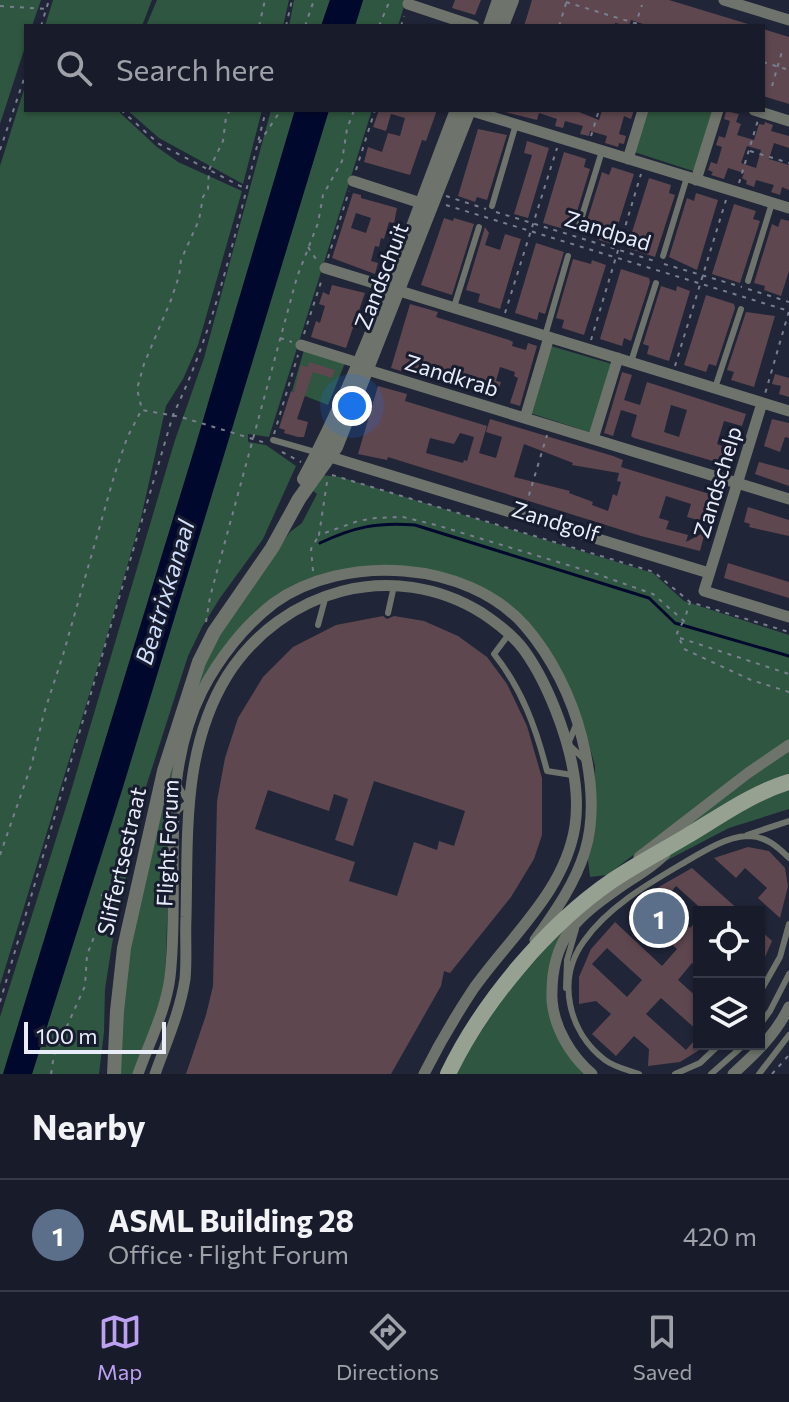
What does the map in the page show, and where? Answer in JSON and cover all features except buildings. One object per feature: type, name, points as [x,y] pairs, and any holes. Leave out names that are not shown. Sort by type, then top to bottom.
[{"type":"main road","name":"Flight Forum","points":[[448,1074],[459,1051],[505,984],[563,921],[611,881],[763,792],[789,782]]},
{"type":"street","points":[[491,24],[499,0]]},
{"type":"street","points":[[503,24],[512,0]]},
{"type":"street","points":[[724,0],[789,20]]},
{"type":"street","points":[[408,4],[468,24]]},
{"type":"street","name":"Zandschuit","points":[[431,201],[456,112]]},
{"type":"street","name":"Zandschuit","points":[[324,455],[468,112]]},
{"type":"street","points":[[476,112],[789,208]]},
{"type":"street","points":[[628,159],[642,112]]},
{"type":"street","points":[[692,178],[717,112]]},
{"type":"street","points":[[760,112],[789,121]]},
{"type":"street","points":[[353,181],[431,201]]},
{"type":"street","points":[[325,268],[789,411]]},
{"type":"street","points":[[525,418],[547,336]]},
{"type":"street","name":"Zandkrab","points":[[301,345],[789,499]]},
{"type":"street","points":[[593,439],[618,358]]},
{"type":"street","name":"Zandschelp","points":[[709,573],[762,403]]},
{"type":"street","name":"Sliffertsestraat","points":[[114,1074],[124,948],[164,771],[180,718],[199,662],[214,632],[272,548],[299,499],[300,486],[324,455]]},
{"type":"street","name":"Zandgolf","points":[[324,455],[709,573]]},
{"type":"street","name":"Flight Forum","points":[[138,1074],[170,980],[175,779],[191,717],[203,690],[231,646],[256,619],[276,602],[339,575],[374,570],[417,572],[455,581],[494,601],[524,625],[557,672],[578,722],[589,764],[590,823],[585,852],[566,895],[505,984]]},
{"type":"street","points":[[709,573],[704,591],[789,617]]},
{"type":"street","name":"Flight Forum","points":[[155,1074],[180,1007],[185,977],[188,802],[198,742],[209,710],[227,676],[247,648],[300,605],[350,588],[394,586],[432,591],[466,604],[509,634],[523,648],[549,693],[568,744],[572,775],[575,826],[552,887],[475,987],[424,1074]]},
{"type":"street","name":"Flight Forum","points":[[611,881],[668,833],[789,745]]},
{"type":"street","name":"Flight Forum","points":[[592,1074],[562,1036],[553,1006],[551,975],[555,957],[562,939],[578,921],[623,885],[656,864],[674,844]]},
{"type":"street","points":[[733,1074],[760,1049],[789,1007]]},
{"type":"lane","points":[[492,206],[516,124]]},
{"type":"lane","points":[[578,229],[602,151]]},
{"type":"lane","points":[[663,256],[692,178]]},
{"type":"lane","points":[[748,281],[772,203]]},
{"type":"lane","points":[[454,307],[479,227]]},
{"type":"lane","points":[[547,336],[568,256]]},
{"type":"lane","points":[[631,362],[656,283]]},
{"type":"lane","points":[[715,388],[741,309]]},
{"type":"lane","points":[[273,440],[324,455]]},
{"type":"lane","points":[[388,613],[394,586]]},
{"type":"lane","points":[[318,625],[326,595]]},
{"type":"lane","points":[[509,634],[494,654],[520,692],[536,729],[547,771],[572,775]]},
{"type":"lane","points":[[578,722],[568,744],[589,764]]},
{"type":"lane","points":[[173,816],[188,802],[175,779]]},
{"type":"lane","points":[[567,994],[575,957],[583,941],[602,920],[671,870],[705,851],[787,824]]},
{"type":"lane","points":[[743,836],[774,843],[789,858]]},
{"type":"lane","points":[[578,921],[567,960],[567,994],[574,1019],[590,1046],[623,1074]]},
{"type":"lane","points":[[765,983],[780,957],[789,924]]},
{"type":"lane","points":[[765,1018],[789,974]]},
{"type":"lane","points":[[759,1074],[789,1035]]},
{"type":"lane","points":[[675,1074],[700,1063],[714,1050]]},
{"type":"lane","points":[[711,1074],[738,1050]]},
{"type":"lane","points":[[144,1055],[148,1074]]},
{"type":"lane","points":[[607,1062],[639,1074]]},
{"type":"path","points":[[42,24],[49,0]]},
{"type":"path","points":[[259,24],[265,0]]},
{"type":"path","points":[[286,24],[292,0]]},
{"type":"path","points":[[306,24],[314,0]]},
{"type":"path","points":[[380,24],[390,0]]},
{"type":"path","points":[[560,24],[566,1],[632,24]]},
{"type":"path","points":[[402,24],[408,4]]},
{"type":"path","points":[[635,24],[642,5]]},
{"type":"path","points":[[0,6],[46,9]]},
{"type":"path","points":[[772,86],[783,48]]},
{"type":"path","points":[[765,63],[789,70]]},
{"type":"path","points":[[0,150],[24,79]]},
{"type":"path","points":[[123,112],[159,144],[246,189]]},
{"type":"path","points":[[0,855],[32,763],[115,473],[127,438],[142,410],[137,389],[144,364],[171,300],[181,260],[199,220],[203,197],[208,189],[209,170],[223,141],[229,112]]},
{"type":"path","points":[[0,1002],[173,415],[200,352],[265,112]]},
{"type":"path","points":[[256,148],[280,112]]},
{"type":"path","points":[[205,629],[210,597],[280,338],[318,223],[323,195],[342,161],[353,112]]},
{"type":"path","points":[[587,146],[598,112]]},
{"type":"path","points":[[673,375],[701,283],[748,151],[757,112]]},
{"type":"path","points":[[503,322],[560,138]]},
{"type":"path","points":[[748,151],[789,163]]},
{"type":"path","points":[[589,349],[644,164]]},
{"type":"path","points":[[431,201],[789,311],[762,403]]},
{"type":"path","name":"Zandpad","points":[[431,201],[533,224],[789,302]]},
{"type":"path","points":[[308,246],[314,259],[325,268]]},
{"type":"path","points":[[280,338],[301,345]]},
{"type":"path","points":[[781,338],[789,341]]},
{"type":"path","points":[[142,410],[173,415],[250,437]]},
{"type":"path","points":[[523,515],[550,426]]},
{"type":"path","name":"Zandgolf","points":[[319,535],[328,474],[355,479],[654,572],[690,602],[789,632]]},
{"type":"path","points":[[315,584],[311,549],[319,535],[358,521],[403,517],[594,573],[653,594],[683,622]]},
{"type":"path","points":[[690,602],[678,637],[684,649],[751,680],[789,692]]},
{"type":"path","points":[[678,637],[789,674]]},
{"type":"path","points":[[51,1074],[54,1055],[85,986],[87,955],[96,932],[111,912],[125,902],[101,895]]},
{"type":"path","points":[[774,1074],[789,1055]]},
{"type":"green space","points":[[0,0],[41,0],[33,24],[24,24],[24,50],[0,124]]},
{"type":"green space","points":[[53,0],[152,0],[143,24],[46,24]]},
{"type":"green space","points":[[157,0],[289,0],[283,24],[147,24]]},
{"type":"green space","points":[[294,0],[330,0],[322,24],[289,24]]},
{"type":"green space","points":[[363,0],[406,0],[399,24],[356,24]]},
{"type":"green space","points":[[24,89],[24,112],[119,112],[178,162],[242,191],[198,345],[183,379],[166,406],[141,518],[0,985],[0,166]]},
{"type":"green space","points":[[129,112],[261,112],[243,184],[159,138]]},
{"type":"green space","points":[[270,112],[294,112],[196,444],[3,1074],[0,1074],[0,1017],[175,440],[204,358]]},
{"type":"green space","points":[[328,112],[371,112],[269,437],[248,434],[248,442],[266,445],[296,466],[263,539],[220,598],[188,656],[144,793],[114,932],[105,989],[99,1074],[32,1074]]},
{"type":"green space","points":[[646,112],[714,112],[696,172],[634,152]]},
{"type":"green space","points":[[551,346],[612,364],[592,433],[530,413]]},
{"type":"green space","points":[[304,350],[345,363],[328,405],[292,391]]},
{"type":"green space","points":[[321,475],[340,477],[653,573],[684,601],[789,635],[789,741],[607,875],[590,877],[587,852],[594,824],[595,766],[583,723],[526,622],[456,578],[338,572],[253,616],[189,713],[172,772],[165,985],[136,1074],[119,1074],[127,955],[165,783],[204,661],[236,607],[290,532],[302,523],[317,494],[311,489]]},
{"type":"green space","points":[[789,749],[789,777],[649,852]]},
{"type":"green space","points":[[789,788],[789,809],[729,828],[658,865],[675,845],[752,802]]},
{"type":"green space","points":[[566,929],[548,996],[588,1074],[453,1074],[507,992]]},
{"type":"water","points":[[330,0],[363,0],[356,24],[322,24]]},
{"type":"water","name":"Beatrixkanaal","points":[[294,112],[328,112],[123,787],[32,1074],[3,1074]]},
{"type":"waterway","points":[[320,543],[366,527],[415,525],[649,598],[675,623],[789,656]]},
{"type":"place","name":"ASML Building 28","points":[[659,918]]}]
